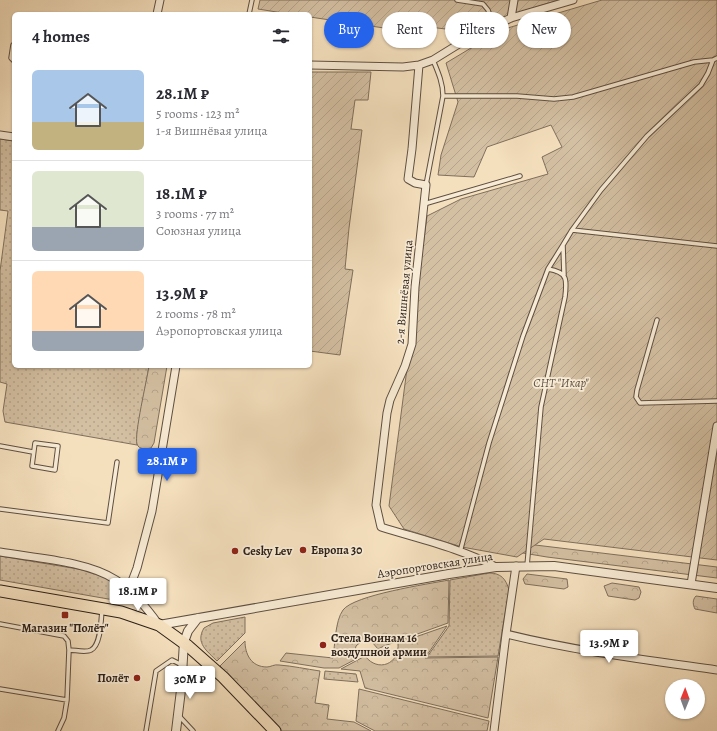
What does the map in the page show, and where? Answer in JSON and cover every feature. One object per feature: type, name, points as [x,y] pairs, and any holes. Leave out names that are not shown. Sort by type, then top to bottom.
[{"type":"main road","points":[[0,591],[122,612],[159,625],[184,642],[223,676],[275,731]]},
{"type":"street","points":[[157,12],[160,0]]},
{"type":"street","points":[[514,0],[511,18],[572,0]]},
{"type":"street","points":[[312,66],[403,67],[419,65],[433,60],[452,48]]},
{"type":"street","points":[[419,65],[408,179],[415,183],[426,185]]},
{"type":"street","points":[[0,135],[12,138]]},
{"type":"street","name":"2-я Вишнёвая улица","points":[[426,185],[415,287],[412,344],[405,366],[390,400],[387,413],[376,505],[381,527],[479,558],[496,567]]},
{"type":"street","points":[[128,589],[137,568],[152,511],[176,368]]},
{"type":"street","points":[[691,584],[714,460],[717,426]]},
{"type":"street","points":[[0,552],[85,566],[115,579],[145,605],[159,625]]},
{"type":"street","points":[[494,731],[516,566]]},
{"type":"street","name":"Аэропортовская улица","points":[[159,625],[448,574],[496,567],[568,567],[717,588]]},
{"type":"street","points":[[176,731],[179,715],[184,642],[188,630],[198,618]]},
{"type":"street","points":[[506,634],[533,641],[604,654],[717,670]]},
{"type":"lane","points":[[249,12],[252,0]]},
{"type":"lane","points":[[457,0],[483,4],[489,12]]},
{"type":"lane","points":[[443,96],[517,96],[554,99],[573,97],[694,62],[715,59]]},
{"type":"lane","points":[[460,552],[489,443],[523,336],[548,269],[572,230],[601,190],[647,136],[701,85],[715,59]]},
{"type":"lane","points":[[426,185],[443,96],[440,77],[433,60]]},
{"type":"lane","points":[[423,205],[520,176]]},
{"type":"lane","points":[[572,230],[717,246]]},
{"type":"lane","points":[[563,245],[564,275]]},
{"type":"lane","points":[[527,566],[541,407],[565,297],[567,280],[558,270],[548,269]]},
{"type":"lane","points":[[657,320],[636,390],[636,396],[640,403],[717,401]]},
{"type":"lane","points":[[35,443],[58,446],[54,470],[32,466],[33,452],[35,443]]},
{"type":"lane","points":[[0,446],[33,452]]},
{"type":"lane","points":[[0,509],[108,523],[117,462]]},
{"type":"lane","points":[[69,650],[90,651],[93,649],[98,640],[102,609]]},
{"type":"lane","points":[[0,624],[64,636],[68,641],[67,700],[64,718],[58,731]]},
{"type":"lane","points":[[146,731],[156,671],[172,660],[183,666]]},
{"type":"lane","points":[[0,689],[67,700]]},
{"type":"lane","points":[[179,715],[193,731]]},
{"type":"green space","points":[[260,0],[559,0],[509,16],[509,12],[445,12],[445,29],[437,28],[437,12],[382,12],[382,28],[374,27],[374,12],[324,12],[324,19],[312,17],[312,12],[277,12],[258,9]]},
{"type":"green space","name":"СНТ \"Икар\"","points":[[602,0],[717,0],[717,560],[544,539],[517,557],[462,547],[404,529],[389,506],[427,216],[461,199],[548,174],[542,157],[562,147],[551,125],[487,147],[474,177],[438,175],[441,155],[458,102],[446,63],[471,48],[509,48],[509,28],[517,25],[517,48],[571,48],[571,12],[562,12]]},
{"type":"green space","points":[[312,72],[371,72],[368,100],[355,100],[351,129],[362,130],[345,269],[353,270],[340,355],[312,351]]},
{"type":"green space","points":[[0,139],[12,141],[12,368],[149,368],[137,433],[137,445],[5,422],[3,411],[7,384],[0,382],[0,271],[8,211],[0,210]]},
{"type":"green space","points":[[149,368],[167,368],[154,443],[151,448],[141,448],[137,444],[139,419]]},
{"type":"green space","points":[[527,544],[717,567],[717,578],[547,557],[499,549]]},
{"type":"green space","points":[[0,556],[90,571],[103,576],[135,599],[136,602],[131,603],[0,580]]},
{"type":"green space","points":[[489,573],[500,575],[509,590],[498,656],[427,657],[449,626],[450,580]]},
{"type":"green space","points":[[527,574],[567,579],[568,587],[564,589],[525,584],[523,579]]},
{"type":"green space","points":[[449,580],[448,623],[378,649],[372,642],[363,640],[356,646],[354,655],[356,659],[339,668],[324,668],[280,661],[286,653],[333,658],[338,620],[343,610],[350,605],[376,595]]},
{"type":"green space","points":[[612,583],[639,587],[641,592],[639,598],[635,600],[608,596],[604,586]]},
{"type":"green space","points":[[696,596],[717,599],[717,613],[695,609],[693,602]]},
{"type":"green space","points":[[245,617],[245,633],[217,661],[203,646],[201,638],[204,628],[213,623]]},
{"type":"green space","points":[[447,626],[425,658],[498,657],[488,718],[365,688],[360,671],[341,669],[365,656],[376,664],[387,664],[396,656],[398,643]]},
{"type":"green space","points":[[245,641],[246,651],[250,659],[257,665],[267,667],[284,665],[320,671],[315,703],[329,705],[327,719],[354,722],[371,731],[281,731],[220,666]]},
{"type":"green space","points":[[325,671],[356,674],[358,682],[324,679]]},
{"type":"green space","points":[[359,689],[489,721],[487,731],[375,731],[356,721]]},
{"type":"place","name":"Европа 30","points":[[303,550]]},
{"type":"place","name":"Cesky Lev","points":[[235,551]]},
{"type":"place","name":"Магазин \"Полёт\"","points":[[65,615]]},
{"type":"place","name":"Стела Воинам 16 воздушной армии","points":[[323,645]]},
{"type":"place","name":"Полёт","points":[[137,678]]}]
